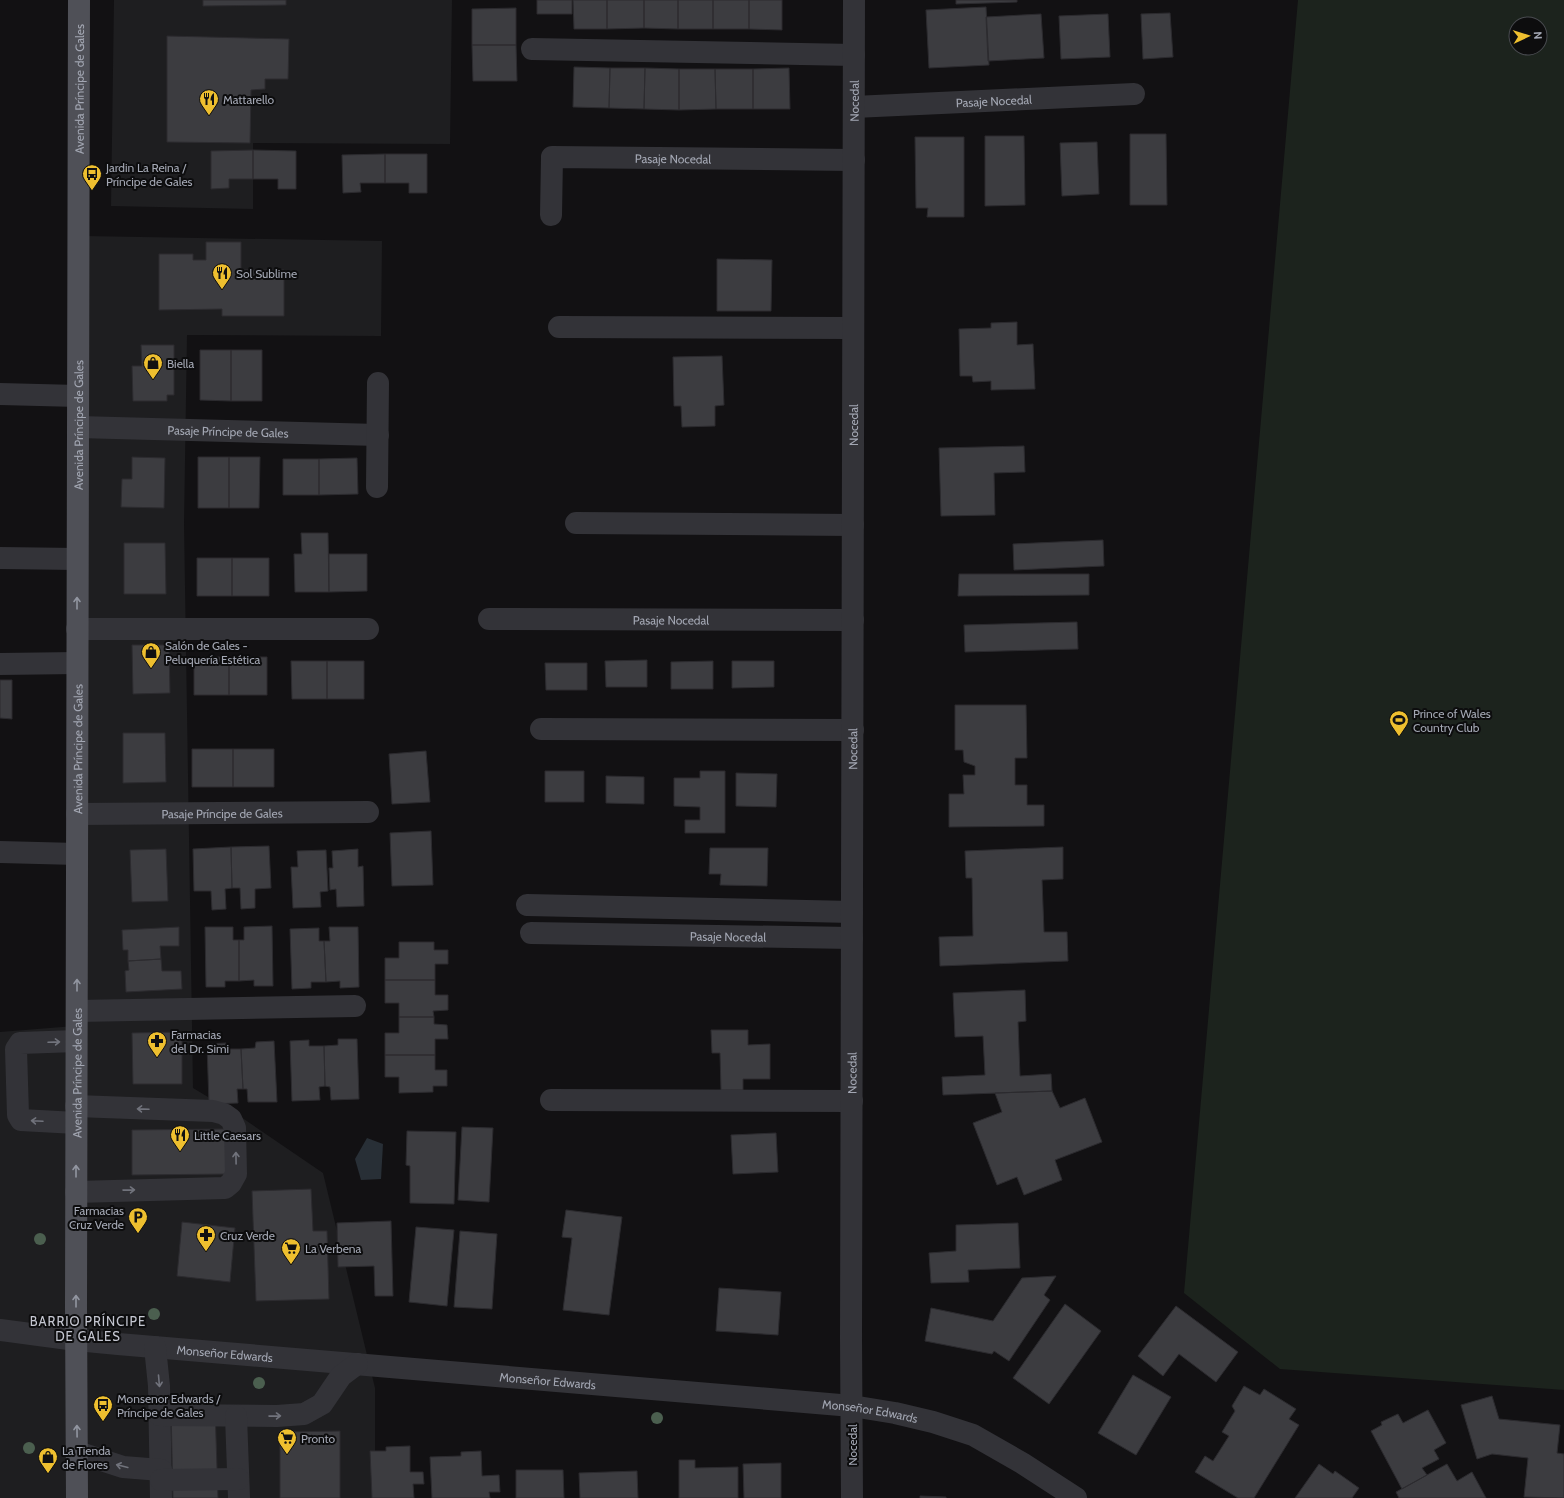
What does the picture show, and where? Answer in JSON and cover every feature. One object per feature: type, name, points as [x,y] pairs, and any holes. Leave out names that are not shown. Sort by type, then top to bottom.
[{"type":"main road","name":"Avenida Príncipe de Gales","points":[[77,1498],[76,1012],[79,0]]},
{"type":"street","name":"Nocedal","points":[[852,1498],[854,0]]},
{"type":"street","points":[[532,49],[854,55]]},
{"type":"street","name":"Pasaje Nocedal","points":[[854,107],[1134,94]]},
{"type":"street","name":"Pasaje Nocedal","points":[[552,215],[552,157],[854,160]]},
{"type":"street","points":[[559,327],[854,328]]},
{"type":"street","points":[[377,487],[378,383]]},
{"type":"street","points":[[0,394],[78,396]]},
{"type":"street","name":"Pasaje Príncipe de Gales","points":[[78,427],[378,436]]},
{"type":"street","points":[[576,523],[853,525]]},
{"type":"street","points":[[0,558],[78,559]]},
{"type":"street","name":"Pasaje Nocedal","points":[[488,619],[853,620]]},
{"type":"street","points":[[78,629],[368,629]]},
{"type":"street","points":[[0,664],[77,663]]},
{"type":"street","points":[[541,729],[853,730]]},
{"type":"street","name":"Pasaje Príncipe de Gales","points":[[77,814],[368,812]]},
{"type":"street","points":[[0,852],[77,854]]},
{"type":"street","points":[[527,905],[852,912]]},
{"type":"street","name":"Pasaje Nocedal","points":[[531,933],[852,938]]},
{"type":"street","points":[[76,1012],[355,1006]]},
{"type":"street","points":[[76,1042],[20,1043],[16,1049],[18,1115],[21,1120],[76,1114],[213,1111],[224,1114],[230,1119],[235,1128],[236,1174],[231,1183],[225,1188],[76,1192]]},
{"type":"street","points":[[551,1100],[852,1101]]},
{"type":"street","name":"Monseñor Edwards","points":[[0,1330],[76,1340],[852,1406],[894,1413],[933,1422],[973,1435],[1076,1498]]},
{"type":"street","points":[[155,1347],[159,1386],[161,1483]]},
{"type":"street","points":[[160,1416],[277,1416],[304,1414],[322,1404],[341,1376],[357,1364]]},
{"type":"street","points":[[77,1452],[123,1467],[161,1483],[238,1489],[236,1416]]},
{"type":"shaded area","points":[[114,0],[452,0],[450,144],[253,143],[253,209],[111,206]]},
{"type":"shaded area","name":"Prince of Wales Country Club","points":[[1298,0],[1564,0],[1564,1390],[1280,1369],[1184,1293]]},
{"type":"shaded area","points":[[84,236],[382,241],[381,336],[187,335],[184,524],[193,1088],[238,1115],[323,1173],[375,1388],[375,1498],[0,1498],[0,1032],[87,1025]]},
{"type":"shaded area","points":[[367,1138],[383,1144],[381,1179],[361,1180],[355,1159]]},
{"type":"building","points":[[203,0],[286,0],[286,5],[203,6]]},
{"type":"building","points":[[537,0],[572,0],[572,14],[537,14]]},
{"type":"building","points":[[573,0],[607,0],[607,29],[574,29]]},
{"type":"building","points":[[607,0],[644,0],[644,28],[607,29]]},
{"type":"building","points":[[644,0],[678,0],[678,29],[644,28]]},
{"type":"building","points":[[678,0],[713,0],[713,29],[678,29]]},
{"type":"building","points":[[713,0],[749,0],[749,29],[713,29]]},
{"type":"building","points":[[749,0],[782,0],[782,30],[749,29]]},
{"type":"building","points":[[956,0],[1017,0],[1017,2],[956,4]]},
{"type":"building","points":[[986,7],[989,65],[929,68],[926,10]]},
{"type":"building","points":[[516,8],[516,45],[472,45],[472,9]]},
{"type":"building","points":[[1170,13],[1173,57],[1143,59],[1141,14]]},
{"type":"building","points":[[1041,14],[1044,58],[988,61],[986,17]]},
{"type":"building","points":[[1108,14],[1110,57],[1061,59],[1059,16]]},
{"type":"building","name":"Mattarello","points":[[167,36],[289,39],[288,79],[265,79],[265,89],[251,90],[250,143],[167,142]]},
{"type":"building","points":[[472,45],[516,45],[517,81],[473,81]]},
{"type":"building","points":[[574,67],[610,68],[609,108],[573,107]]},
{"type":"building","points":[[610,68],[645,68],[644,109],[609,108]]},
{"type":"building","points":[[645,68],[679,69],[679,110],[644,109]]},
{"type":"building","points":[[789,68],[790,109],[753,109],[753,69]]},
{"type":"building","points":[[679,69],[715,69],[716,109],[679,110]]},
{"type":"building","points":[[715,69],[753,69],[753,109],[716,109]]},
{"type":"building","points":[[1130,134],[1166,134],[1167,205],[1130,205]]},
{"type":"building","points":[[985,136],[1024,136],[1025,205],[985,206]]},
{"type":"building","points":[[915,137],[964,137],[964,217],[927,217],[928,208],[916,208]]},
{"type":"building","points":[[1097,142],[1099,194],[1062,196],[1060,143]]},
{"type":"building","points":[[253,150],[253,179],[229,179],[229,188],[211,189],[211,151]]},
{"type":"building","points":[[253,150],[296,151],[296,189],[278,189],[278,179],[253,179]]},
{"type":"building","points":[[385,154],[385,183],[360,183],[361,192],[343,193],[342,155]]},
{"type":"building","points":[[385,154],[427,154],[427,193],[409,193],[409,183],[385,183]]},
{"type":"building","name":"Sol Sublime","points":[[206,242],[241,242],[241,270],[284,270],[284,316],[222,316],[222,309],[159,310],[159,254],[193,254],[193,260],[206,260]]},
{"type":"building","points":[[717,259],[772,260],[771,311],[717,311]]},
{"type":"building","points":[[1017,322],[1017,345],[1033,344],[1035,389],[991,390],[991,381],[973,382],[972,376],[960,376],[959,329],[991,328],[991,323]]},
{"type":"building","name":"Biella","points":[[141,345],[174,345],[174,395],[167,395],[167,401],[133,401],[132,366],[142,366]]},
{"type":"building","points":[[200,350],[231,350],[231,401],[200,400]]},
{"type":"building","points":[[231,350],[262,350],[262,401],[231,401]]},
{"type":"building","points":[[722,356],[724,405],[715,406],[715,426],[682,427],[681,406],[674,406],[673,357]]},
{"type":"building","points":[[1024,446],[1025,472],[994,473],[995,515],[941,516],[939,448]]},
{"type":"building","points":[[132,457],[165,458],[164,508],[121,507],[122,479],[132,479]]},
{"type":"building","points":[[198,457],[229,457],[229,508],[198,508]]},
{"type":"building","points":[[229,457],[260,457],[259,508],[229,508]]},
{"type":"building","points":[[357,458],[358,494],[319,495],[319,459]]},
{"type":"building","points":[[283,459],[319,459],[319,495],[283,495]]},
{"type":"building","points":[[301,533],[328,533],[329,592],[295,592],[294,554],[302,554]]},
{"type":"building","points":[[1103,540],[1104,566],[1014,570],[1013,544]]},
{"type":"building","points":[[124,543],[165,543],[166,594],[124,594]]},
{"type":"building","points":[[329,554],[367,554],[367,591],[329,592]]},
{"type":"building","points":[[197,558],[232,558],[232,596],[197,596]]},
{"type":"building","points":[[232,558],[269,558],[269,596],[232,596]]},
{"type":"building","points":[[959,574],[1089,574],[1089,595],[958,596]]},
{"type":"building","points":[[1077,622],[1078,649],[965,652],[964,625]]},
{"type":"building","name":"Salón de Gales - Peluquería Estética","points":[[132,645],[169,645],[170,693],[133,694]]},
{"type":"building","points":[[194,657],[229,657],[229,695],[194,695]]},
{"type":"building","points":[[229,657],[267,657],[267,695],[229,695]]},
{"type":"building","points":[[647,660],[647,687],[606,687],[605,661]]},
{"type":"building","points":[[291,661],[327,661],[327,699],[292,699]]},
{"type":"building","points":[[327,661],[364,661],[364,699],[327,699]]},
{"type":"building","points":[[713,661],[713,689],[671,689],[671,662]]},
{"type":"building","points":[[732,661],[774,661],[774,687],[732,688]]},
{"type":"building","points":[[545,663],[587,663],[587,690],[546,690]]},
{"type":"building","points":[[0,680],[12,680],[12,719],[0,718]]},
{"type":"building","points":[[955,705],[1026,705],[1027,758],[1015,758],[1015,785],[1027,785],[1027,805],[1044,805],[1044,826],[949,827],[949,794],[964,794],[963,775],[975,775],[975,766],[964,762],[963,750],[955,750]]},
{"type":"building","points":[[123,733],[165,733],[166,782],[123,783]]},
{"type":"building","points":[[192,749],[233,749],[233,787],[192,787]]},
{"type":"building","points":[[233,749],[274,749],[274,787],[233,787]]},
{"type":"building","points":[[426,751],[430,802],[392,804],[389,754]]},
{"type":"building","points":[[545,771],[584,771],[584,802],[545,802]]},
{"type":"building","points":[[700,771],[725,771],[725,833],[685,833],[685,820],[700,820],[700,807],[674,806],[674,778],[700,778]]},
{"type":"building","points":[[736,773],[777,774],[776,807],[736,806]]},
{"type":"building","points":[[606,776],[644,777],[644,804],[606,803]]},
{"type":"building","points":[[431,831],[433,885],[392,886],[390,833]]},
{"type":"building","points":[[269,846],[271,888],[255,889],[255,908],[241,909],[240,888],[232,888],[231,847]]},
{"type":"building","points":[[231,847],[232,888],[225,889],[226,909],[212,910],[211,891],[194,891],[193,849]]},
{"type":"building","points":[[1063,847],[1063,879],[1042,880],[1044,932],[1067,932],[1068,961],[940,966],[939,937],[973,936],[972,878],[966,878],[965,851]]},
{"type":"building","points":[[710,848],[768,848],[767,886],[720,885],[721,874],[709,874]]},
{"type":"building","points":[[166,849],[168,901],[132,902],[130,850]]},
{"type":"building","points":[[358,849],[358,867],[363,866],[364,906],[337,907],[336,889],[330,890],[329,868],[333,868],[332,851]]},
{"type":"building","points":[[326,850],[328,891],[320,892],[321,907],[293,908],[291,867],[298,867],[297,851]]},
{"type":"building","points":[[272,926],[273,986],[254,986],[254,980],[239,981],[239,940],[244,940],[244,927]]},
{"type":"building","points":[[179,927],[179,946],[160,946],[161,959],[128,961],[128,950],[123,950],[122,930]]},
{"type":"building","points":[[205,927],[233,927],[233,940],[239,940],[239,981],[225,981],[225,987],[206,987]]},
{"type":"building","points":[[329,927],[358,927],[359,987],[340,988],[340,981],[326,982],[324,941],[330,941]]},
{"type":"building","points":[[319,928],[319,941],[324,941],[326,982],[311,982],[311,988],[292,989],[290,929]]},
{"type":"building","points":[[399,942],[434,942],[434,950],[448,950],[448,964],[435,964],[435,980],[385,980],[385,958],[399,958]]},
{"type":"building","points":[[161,959],[162,971],[181,971],[182,989],[126,992],[125,971],[129,970],[128,961]]},
{"type":"building","points":[[385,980],[435,980],[435,995],[448,995],[448,1010],[433,1011],[434,1017],[399,1017],[399,1003],[385,1003]]},
{"type":"building","points":[[1025,990],[1026,1021],[1018,1022],[1020,1076],[1051,1074],[1052,1091],[943,1095],[942,1077],[985,1075],[983,1036],[955,1037],[953,993]]},
{"type":"building","points":[[399,1017],[434,1017],[434,1024],[447,1025],[448,1039],[435,1039],[435,1055],[385,1055],[385,1033],[399,1033]]},
{"type":"building","points":[[711,1030],[748,1030],[748,1045],[770,1044],[770,1079],[743,1079],[743,1090],[721,1090],[720,1053],[712,1053]]},
{"type":"building","name":"Farmacias del Dr. Simi","points":[[182,1032],[182,1084],[133,1084],[132,1033]]},
{"type":"building","points":[[338,1039],[357,1039],[359,1099],[331,1100],[330,1087],[325,1086],[324,1046],[338,1045]]},
{"type":"building","points":[[309,1040],[309,1046],[324,1046],[325,1086],[319,1087],[320,1100],[292,1101],[290,1041]]},
{"type":"building","points":[[274,1041],[277,1102],[248,1102],[247,1089],[243,1089],[241,1049],[255,1048],[256,1042]]},
{"type":"building","points":[[226,1043],[226,1049],[241,1049],[243,1089],[237,1089],[238,1103],[209,1104],[207,1044]]},
{"type":"building","points":[[385,1055],[435,1055],[435,1070],[447,1070],[447,1086],[433,1086],[433,1092],[399,1093],[399,1077],[385,1077]]},
{"type":"building","points":[[1052,1091],[1060,1108],[1085,1098],[1102,1142],[1055,1160],[1062,1180],[1024,1195],[1017,1177],[997,1185],[973,1123],[1002,1112],[995,1093]]},
{"type":"building","points":[[462,1127],[493,1128],[489,1202],[458,1200]]},
{"type":"building","name":"Little Caesars","points":[[228,1129],[229,1174],[132,1175],[132,1130]]},
{"type":"building","points":[[407,1131],[456,1132],[454,1204],[410,1203],[410,1166],[406,1165]]},
{"type":"building","points":[[776,1133],[778,1172],[733,1174],[731,1135]]},
{"type":"building","name":"La Verbena","points":[[311,1189],[313,1231],[327,1231],[329,1299],[256,1301],[252,1191]]},
{"type":"building","points":[[566,1210],[622,1217],[609,1315],[563,1310],[572,1238],[562,1237]]},
{"type":"building","points":[[391,1221],[393,1296],[375,1296],[374,1266],[338,1267],[337,1223]]},
{"type":"building","name":"Cruz Verde","points":[[182,1222],[235,1228],[230,1282],[177,1276]]},
{"type":"building","points":[[1018,1223],[1020,1268],[968,1270],[969,1282],[931,1283],[929,1253],[956,1251],[956,1225]]},
{"type":"building","points":[[416,1227],[454,1230],[447,1306],[409,1302]]},
{"type":"building","points":[[460,1231],[497,1234],[492,1309],[454,1307]]},
{"type":"building","points":[[1056,1276],[1044,1295],[1050,1300],[1009,1361],[994,1351],[992,1354],[925,1341],[931,1308],[993,1321],[1022,1278]]},
{"type":"building","points":[[719,1288],[781,1292],[778,1335],[716,1331]]},
{"type":"building","points":[[1065,1304],[1101,1331],[1049,1404],[1013,1378]]},
{"type":"building","points":[[1176,1306],[1238,1352],[1216,1382],[1179,1354],[1163,1376],[1138,1356]]},
{"type":"building","points":[[1133,1375],[1171,1397],[1136,1455],[1098,1433]]},
{"type":"building","points":[[1244,1386],[1260,1395],[1264,1389],[1296,1409],[1289,1419],[1299,1425],[1254,1498],[1238,1498],[1195,1472],[1205,1456],[1213,1461],[1229,1436],[1222,1432],[1235,1411],[1232,1406]]},
{"type":"building","points":[[1492,1396],[1499,1419],[1560,1425],[1557,1453],[1564,1454],[1564,1498],[1524,1497],[1528,1458],[1492,1454],[1477,1459],[1461,1405]]},
{"type":"building","points":[[215,1408],[218,1498],[173,1498],[171,1409]]},
{"type":"building","points":[[1428,1410],[1446,1443],[1434,1450],[1439,1459],[1422,1468],[1427,1475],[1402,1489],[1371,1431],[1382,1425],[1381,1422],[1398,1414],[1403,1423]]},
{"type":"building","points":[[340,1431],[340,1498],[280,1498],[280,1432]]},
{"type":"building","points":[[410,1446],[410,1472],[423,1472],[424,1484],[413,1484],[414,1498],[372,1498],[370,1451],[386,1451],[386,1447]]},
{"type":"building","points":[[481,1451],[482,1476],[499,1475],[500,1492],[489,1492],[490,1498],[432,1498],[430,1457],[461,1456],[461,1452]]},
{"type":"building","points":[[679,1460],[695,1460],[695,1468],[738,1467],[738,1498],[679,1498]]},
{"type":"building","points":[[781,1463],[781,1498],[744,1498],[743,1464]]},
{"type":"building","points":[[1319,1464],[1333,1474],[1335,1471],[1359,1488],[1352,1498],[1295,1498]]},
{"type":"building","points":[[1447,1464],[1457,1481],[1472,1472],[1486,1498],[1399,1498],[1396,1492]]},
{"type":"building","points":[[516,1470],[563,1470],[564,1498],[516,1498]]},
{"type":"building","points":[[637,1471],[638,1498],[580,1498],[579,1473]]},
{"type":"building","points":[[920,1496],[946,1497],[946,1498],[920,1498]]},
{"type":"place","name":"Mattarello","points":[[209,116]]},
{"type":"place","name":"Jardin La Reina / Príncipe de Gales","points":[[92,191]]},
{"type":"place","name":"Sol Sublime","points":[[222,290]]},
{"type":"place","name":"Biella","points":[[153,380]]},
{"type":"place","name":"Salón de Gales - Peluquería Estética","points":[[151,669]]},
{"type":"place","name":"Prince of Wales Country Club","points":[[1399,737]]},
{"type":"place","name":"Farmacias del Dr. Simi","points":[[157,1058]]},
{"type":"place","name":"Little Caesars","points":[[180,1152]]},
{"type":"place","name":"Farmacias Cruz Verde","points":[[138,1234]]},
{"type":"place","name":"Cruz Verde","points":[[206,1252]]},
{"type":"place","name":"La Verbena","points":[[291,1265]]},
{"type":"place","name":"Monsenor Edwards / Príncipe de Gales","points":[[103,1422]]},
{"type":"place","name":"Pronto","points":[[287,1455]]},
{"type":"place","name":"La Tienda de Flores","points":[[48,1474]]},
{"type":"district","name":"BARRIO PRÍNCIPE DE GALES","points":[[88,1328]]}]
